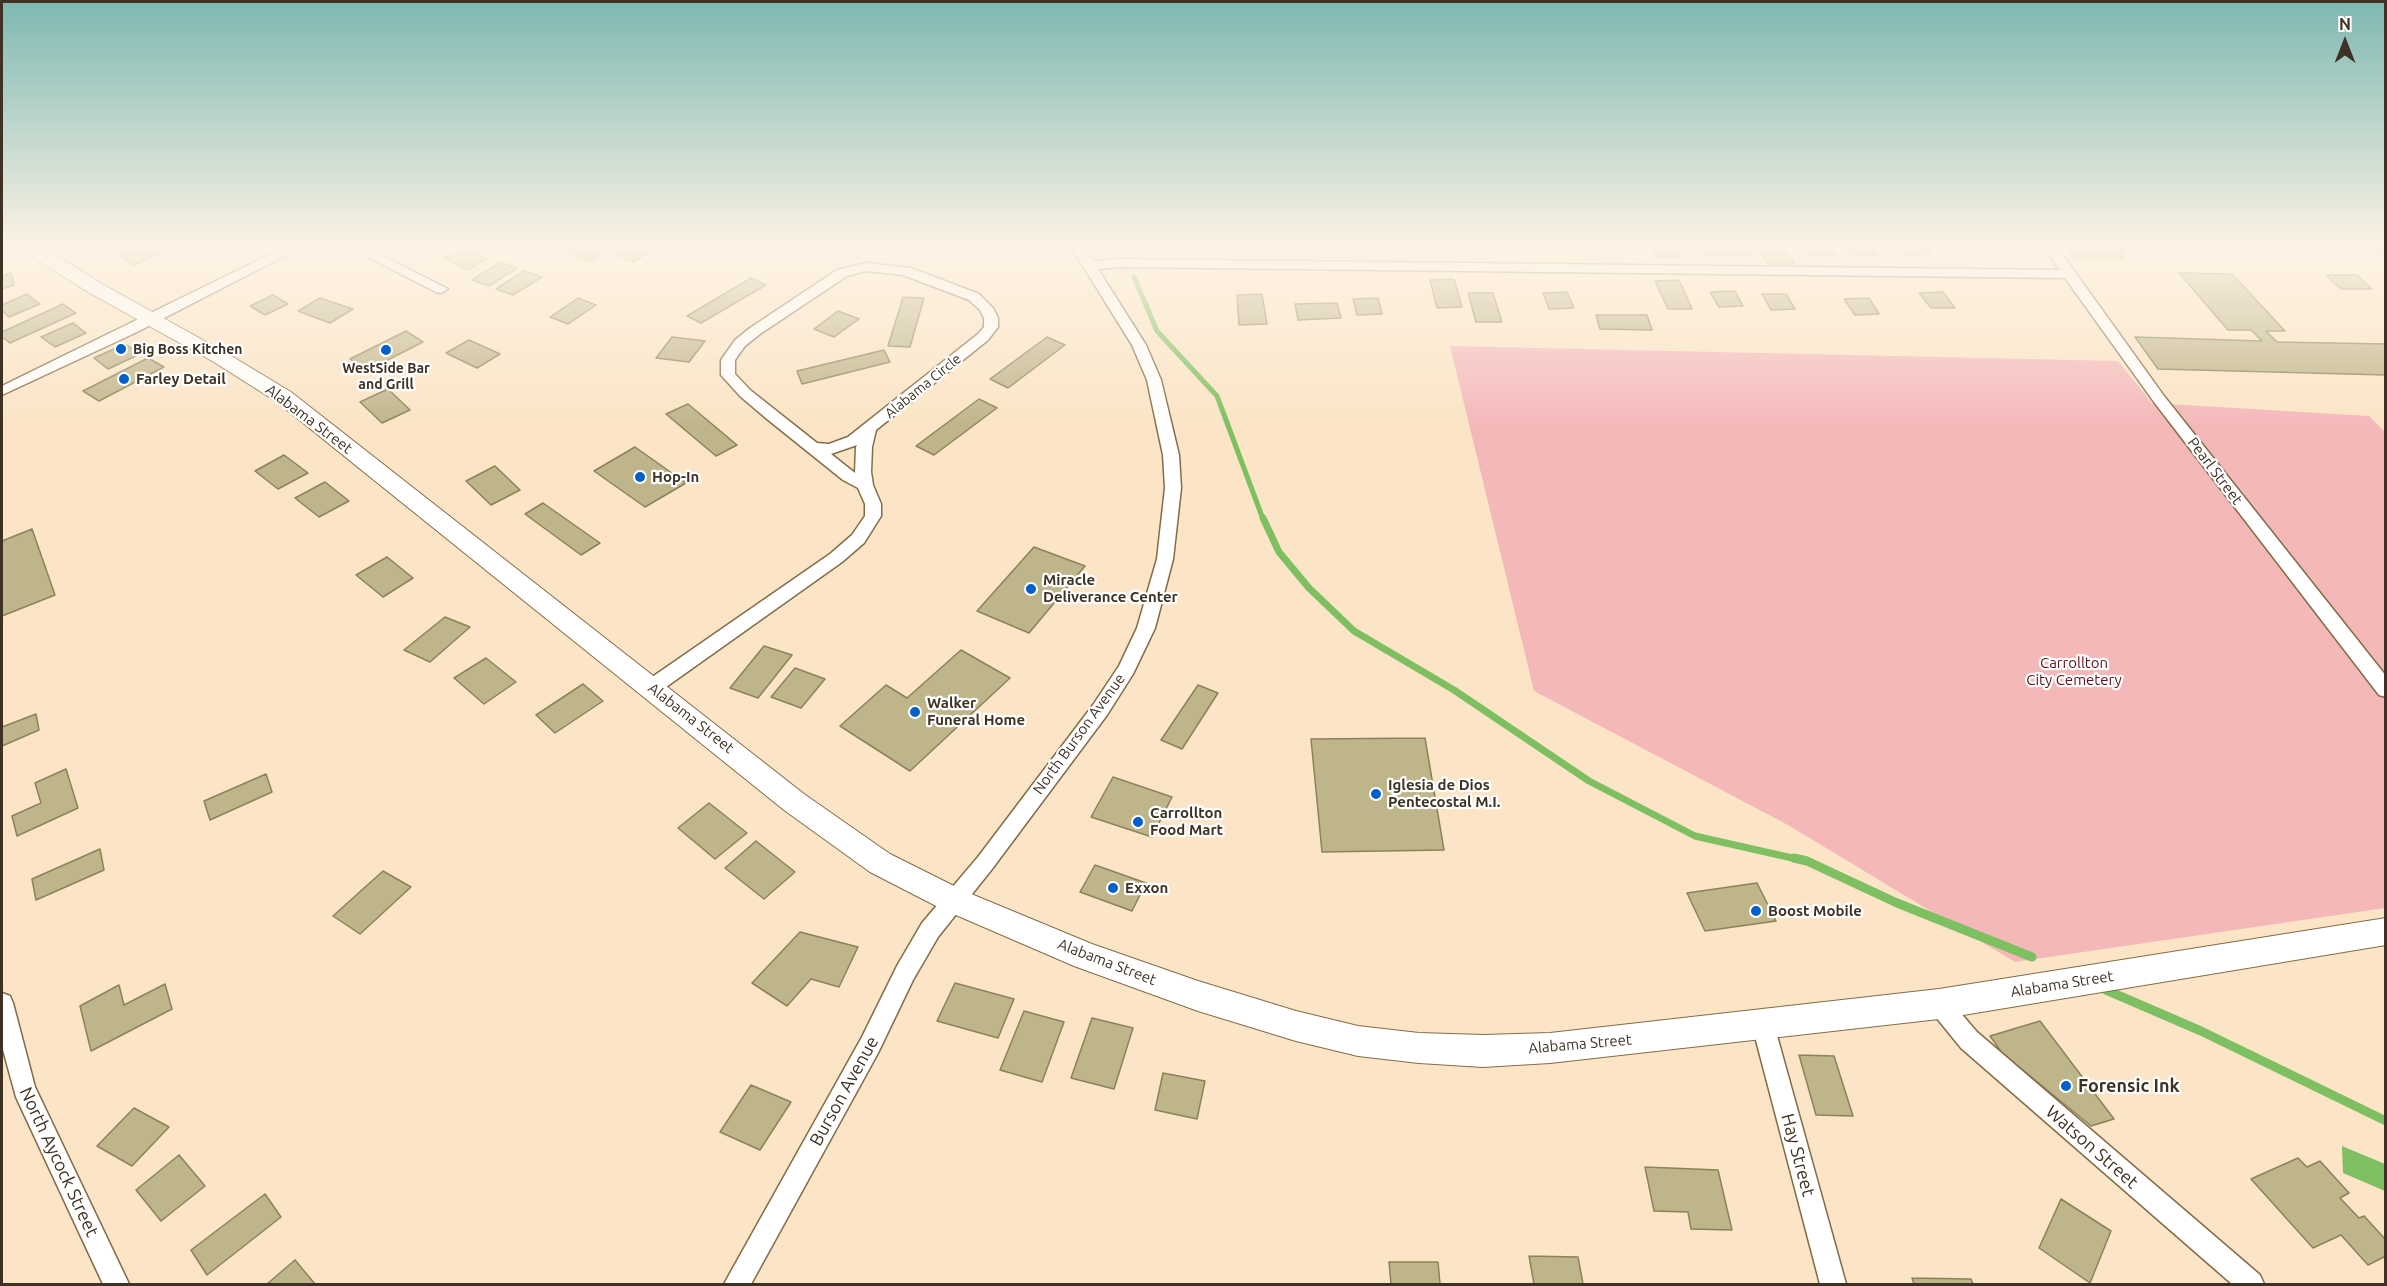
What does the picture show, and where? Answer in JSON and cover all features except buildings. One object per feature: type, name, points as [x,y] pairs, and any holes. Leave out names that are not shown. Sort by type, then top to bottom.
[{"type":"main road","name":"Alabama Street","points":[[130,307],[221,358],[284,397],[794,802],[856,848],[909,879],[953,900],[1085,956],[1198,996],[1296,1026],[1358,1041],[1419,1048],[1483,1051],[1550,1048],[1940,1004],[2385,931]]},
{"type":"street","points":[[2,391],[174,307]]},
{"type":"street","name":"Alabama Circle","points":[[790,307],[740,343],[728,360],[728,375],[772,416],[865,485]]},
{"type":"street","name":"Alabama Circle","points":[[814,448],[830,449],[841,446],[869,429],[983,338],[991,327],[991,318],[985,307]]},
{"type":"street","name":"North Burson Avenue","points":[[953,900],[985,863],[1100,710],[1127,669],[1146,628],[1165,559],[1173,489],[1171,455],[1163,412],[1154,380],[1139,345],[1114,307]]},
{"type":"street","name":"Pearl Street","points":[[2094,307],[2159,399],[2385,690]]},
{"type":"street","points":[[652,687],[836,558],[858,539],[873,516],[873,504],[865,485],[863,459],[869,429]]},
{"type":"street","name":"Burson Avenue","points":[[737,1284],[870,1045],[905,973],[930,930],[953,900]]},
{"type":"street","name":"North Aycock Street","points":[[2,1002],[24,1089],[116,1284]]},
{"type":"street","name":"Watson Street","points":[[1940,1004],[1969,1040],[2251,1284]]},
{"type":"street","name":"Hay Street","points":[[1763,1025],[1833,1284]]},
{"type":"green space","name":"Carrollton City Cemetery","points":[[1450,346],[2118,361],[2152,403],[2369,416],[2386,433],[2385,908],[2015,962],[1788,825],[1534,691]]},
{"type":"shaded area","points":[[2342,1146],[2385,1164],[2385,1191],[2343,1173]]},
{"type":"waterway","points":[[1147,307],[1157,331],[1217,396],[1263,519]]},
{"type":"waterway","points":[[1263,518],[1279,552],[1309,588],[1354,631],[1454,690],[1589,781],[1695,836],[1801,860]]},
{"type":"waterway","points":[[1794,858],[1807,861],[1897,903],[2032,957]]},
{"type":"waterway","points":[[2106,990],[2201,1031],[2386,1121]]},
{"type":"place","name":"Big Boss Kitchen","points":[[121,349]]},
{"type":"place","name":"WestSide Bar and Grill","points":[[386,350]]},
{"type":"place","name":"Farley Detail","points":[[124,379]]},
{"type":"place","name":"Hop-In","points":[[640,477]]},
{"type":"place","name":"Miracle Deliverance Center","points":[[1031,589]]},
{"type":"place","name":"Walker Funeral Home","points":[[915,712]]},
{"type":"place","name":"Iglesia de Dios Pentecostal M.I.","points":[[1376,794]]},
{"type":"place","name":"Carrollton Food Mart","points":[[1138,822]]},
{"type":"place","name":"Exxon","points":[[1113,888]]},
{"type":"place","name":"Boost Mobile","points":[[1756,911]]},
{"type":"place","name":"Forensic Ink","points":[[2066,1086]]}]
